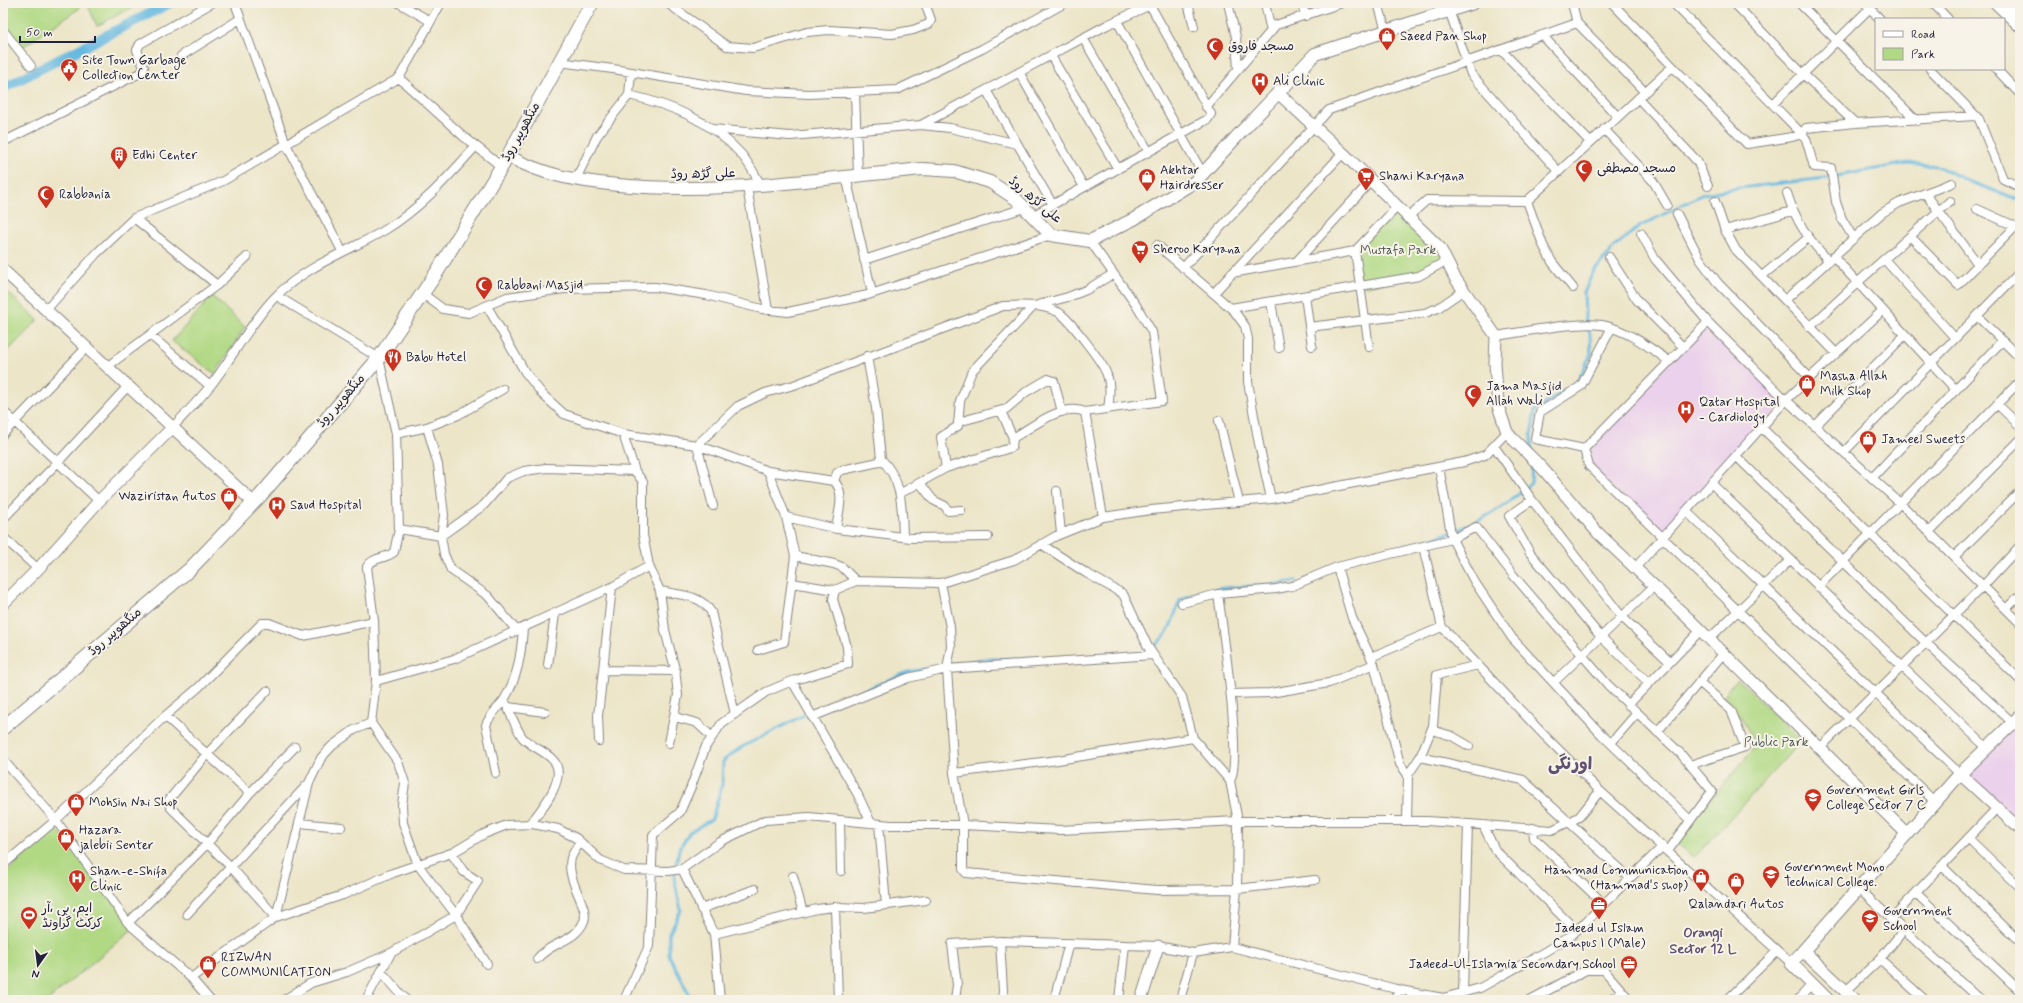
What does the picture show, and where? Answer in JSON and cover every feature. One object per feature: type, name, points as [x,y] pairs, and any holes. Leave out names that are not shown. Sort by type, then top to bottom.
[{"type":"main road","name":"منگھوپیر روڈ","points":[[3,728],[190,569],[254,503],[379,358],[422,294],[505,161],[592,3]]},
{"type":"main road","points":[[1090,241],[1134,219],[1196,181],[1315,54],[1473,3]]},
{"type":"main road","points":[[1996,3],[2019,18]]},
{"type":"main road","points":[[2010,3],[2019,18]]},
{"type":"main road","name":"علی گڑھ روڈ","points":[[505,161],[575,181],[647,188],[747,187],[923,169],[954,171],[990,182],[1016,199],[1051,235],[1090,241]]},
{"type":"main road","points":[[1855,1000],[1803,951],[1960,774],[2016,719]]},
{"type":"main road","points":[[1791,963],[1828,1000]]},
{"type":"street","points":[[3,142],[142,72],[144,66],[137,50],[140,44],[212,3]]},
{"type":"street","points":[[235,3],[286,144],[342,251]]},
{"type":"street","points":[[399,3],[430,21]]},
{"type":"street","points":[[46,310],[97,253],[134,218],[223,181],[399,78],[441,3]]},
{"type":"street","points":[[667,3],[727,46],[754,48],[807,32],[829,30],[892,34],[913,30],[930,24],[931,20],[925,3]]},
{"type":"street","points":[[559,62],[746,91],[809,94],[897,90],[982,49],[1065,3]]},
{"type":"street","points":[[1188,3],[1194,28]]},
{"type":"street","points":[[1228,3],[1236,37],[1238,70]]},
{"type":"street","points":[[1265,3],[1271,32]]},
{"type":"street","points":[[1302,3],[1305,16]]},
{"type":"street","points":[[1206,107],[1276,25],[1341,3]]},
{"type":"street","points":[[1378,3],[1386,31]]},
{"type":"street","points":[[1572,3],[1578,23],[1645,92]]},
{"type":"street","points":[[1612,3],[1747,144],[1802,134],[1806,128],[1855,123],[1917,121],[1976,116]]},
{"type":"street","points":[[1673,3],[1802,134],[1806,139],[1814,167],[1831,168],[1833,172],[1836,202],[1842,219],[1854,239]]},
{"type":"street","points":[[1734,3],[1803,74],[1855,123]]},
{"type":"street","points":[[1800,3],[1917,121]]},
{"type":"street","points":[[1933,3],[1947,18]]},
{"type":"street","points":[[864,260],[1053,205],[1208,119],[1211,114],[1150,4],[1083,38],[921,125]]},
{"type":"street","points":[[1773,104],[1837,41],[1870,5],[1879,18]]},
{"type":"street","points":[[1449,10],[1471,74],[1558,171]]},
{"type":"street","points":[[181,56],[240,19]]},
{"type":"street","points":[[1117,21],[1203,174]]},
{"type":"street","points":[[1183,268],[1329,110],[1578,23]]},
{"type":"street","points":[[3,30],[31,66]]},
{"type":"street","points":[[1542,35],[1618,117]]},
{"type":"street","points":[[1083,38],[1149,152]]},
{"type":"street","points":[[1501,50],[1590,142]]},
{"type":"street","points":[[1051,56],[1118,169]]},
{"type":"street","points":[[1408,217],[1427,200],[1527,200],[1672,66]]},
{"type":"street","points":[[1931,70],[1979,119],[2003,178],[2020,187]]},
{"type":"street","points":[[1997,70],[2020,94]]},
{"type":"street","points":[[575,181],[597,136],[629,95],[631,72]]},
{"type":"street","points":[[1019,72],[1084,187]]},
{"type":"street","points":[[399,78],[476,146],[505,161]]},
{"type":"street","points":[[986,90],[1053,205]]},
{"type":"street","points":[[855,93],[858,175]]},
{"type":"street","points":[[1278,93],[1315,126],[1440,248],[1446,261],[1464,290],[1496,336],[1495,363],[1498,406],[1507,432],[1542,468],[1598,533],[1907,834]]},
{"type":"street","points":[[629,95],[657,101],[684,112],[719,133],[741,155],[761,185]]},
{"type":"street","points":[[1638,98],[1697,161],[1708,186]]},
{"type":"street","points":[[712,129],[790,136],[856,132],[921,125],[950,128],[1017,144]]},
{"type":"street","points":[[1604,129],[1653,181],[1667,205]]},
{"type":"street","points":[[3,604],[38,569],[99,501],[172,428],[210,386],[277,296],[309,270],[342,251],[385,230],[407,215],[449,175],[476,146]]},
{"type":"street","points":[[1214,293],[1343,153]]},
{"type":"street","points":[[846,176],[872,293]]},
{"type":"street","points":[[1296,262],[1371,181]]},
{"type":"street","points":[[1785,300],[1882,213],[1899,203],[1952,183]]},
{"type":"street","points":[[747,187],[768,310]]},
{"type":"street","points":[[1787,193],[1792,211],[1808,238],[1857,283],[1930,364],[1956,390]]},
{"type":"street","points":[[1925,193],[1978,264]]},
{"type":"street","points":[[1527,200],[1543,246],[1552,262],[1573,288]]},
{"type":"street","points":[[1715,201],[1725,230],[1736,250],[1836,353]]},
{"type":"street","points":[[1810,327],[1857,283],[1950,201]]},
{"type":"street","points":[[1232,273],[1355,251],[1398,207]]},
{"type":"street","points":[[1910,236],[1958,285],[2018,227],[1977,209]]},
{"type":"street","points":[[1725,230],[1792,211]]},
{"type":"street","points":[[1677,214],[1700,259],[1717,282],[1810,378]]},
{"type":"street","points":[[134,218],[217,285]]},
{"type":"street","points":[[1641,233],[1655,259],[1708,322],[1786,400],[1901,504],[2020,623]]},
{"type":"street","points":[[422,294],[443,309],[469,314],[507,297],[564,289],[655,287],[706,295],[768,310],[788,312],[872,293],[1051,235]]},
{"type":"street","points":[[1762,276],[1808,238]]},
{"type":"street","points":[[1013,438],[1044,418],[1062,412],[1078,409],[1085,412],[1162,401],[1152,332],[1136,304],[1090,241]]},
{"type":"street","points":[[1157,245],[1231,308],[1245,326],[1248,339],[1248,382],[1259,444],[1271,498]]},
{"type":"street","points":[[1355,251],[1369,347]]},
{"type":"street","points":[[108,366],[217,285],[247,257]]},
{"type":"street","points":[[1609,257],[1637,300],[1683,347]]},
{"type":"street","points":[[1884,259],[1955,338]]},
{"type":"street","points":[[1231,308],[1419,276],[1446,261]]},
{"type":"street","points":[[3,270],[254,503]]},
{"type":"street","points":[[1844,452],[2020,272]]},
{"type":"street","points":[[697,445],[721,421],[749,399],[794,384],[1003,306],[1034,306],[1068,297],[1086,290],[1113,274]]},
{"type":"street","points":[[1309,327],[1425,313],[1438,308],[1464,290]]},
{"type":"street","points":[[277,296],[379,358],[396,434],[399,529],[394,552],[391,555],[372,561],[367,567],[374,621],[376,681],[372,723],[398,762],[405,783],[402,805],[404,823],[418,865],[456,914],[487,964]]},
{"type":"street","points":[[1305,296],[1312,346]]},
{"type":"street","points":[[1270,302],[1279,348]]},
{"type":"street","points":[[487,306],[525,372],[543,395],[564,414],[622,434],[697,445],[768,471],[834,481],[841,490],[836,528]]},
{"type":"street","points":[[1034,306],[1060,313],[1072,324],[1107,374],[1110,389],[1108,409]]},
{"type":"street","points":[[946,468],[941,437],[957,428],[960,401],[972,371],[1034,306]]},
{"type":"street","points":[[1635,568],[1786,400],[1882,310]]},
{"type":"street","points":[[1977,316],[2020,358]]},
{"type":"street","points":[[1584,449],[1708,322]]},
{"type":"street","points":[[1496,336],[1594,325],[1611,328],[1633,337],[1670,361]]},
{"type":"street","points":[[1584,449],[1535,439],[1540,412],[1582,386],[1611,328]]},
{"type":"street","points":[[150,335],[210,386]]},
{"type":"street","points":[[1816,426],[1905,336]]},
{"type":"street","points":[[1872,478],[2002,341]]},
{"type":"street","points":[[3,434],[86,348]]},
{"type":"street","points":[[867,356],[876,408],[881,460],[887,465],[901,493],[903,537]]},
{"type":"street","points":[[958,422],[1001,411],[1012,405],[1026,392],[1048,379],[1052,379],[1062,412]]},
{"type":"street","points":[[1818,587],[2020,381]]},
{"type":"street","points":[[3,519],[128,386]]},
{"type":"street","points":[[396,434],[427,427],[458,415],[502,389]]},
{"type":"street","points":[[1997,404],[2020,426]]},
{"type":"street","points":[[3,411],[99,501]]},
{"type":"street","points":[[901,493],[946,468],[1012,447],[1013,438],[1001,411]]},
{"type":"street","points":[[1085,412],[1103,517]]},
{"type":"street","points":[[1219,420],[1239,502]]},
{"type":"street","points":[[427,427],[438,465],[444,515],[441,536],[444,554],[451,570],[488,596],[520,630],[521,651],[516,675],[506,703],[486,725],[496,773]]},
{"type":"street","points":[[1762,428],[2020,680]]},
{"type":"street","points":[[792,584],[835,590],[856,581],[941,582],[1014,560],[1061,534],[1103,517],[1151,510],[1271,498],[1464,462],[1485,455],[1507,432]]},
{"type":"street","points":[[622,434],[635,471],[643,482],[643,535],[649,566],[660,591],[665,630],[676,671],[678,695],[669,743]]},
{"type":"street","points":[[1929,532],[2020,440]]},
{"type":"street","points":[[697,445],[713,506]]},
{"type":"street","points":[[1494,446],[1530,497],[1622,617],[1670,662]]},
{"type":"street","points":[[1584,449],[1589,466],[1663,536],[1849,720],[1935,802]]},
{"type":"street","points":[[1736,456],[1926,643],[2016,719]]},
{"type":"street","points":[[834,481],[837,473],[842,470],[879,462],[881,460]]},
{"type":"street","points":[[1439,467],[1452,536],[1474,581],[1512,638],[1611,743],[1690,820]]},
{"type":"street","points":[[399,529],[441,536],[484,505],[507,478],[524,471],[546,468],[635,471]]},
{"type":"street","points":[[758,650],[784,642],[795,556],[786,516],[768,471]]},
{"type":"street","points":[[920,483],[933,500],[945,506],[948,511],[961,510]]},
{"type":"street","points":[[1711,484],[1987,748]]},
{"type":"street","points":[[1057,491],[1061,534]]},
{"type":"street","points":[[1954,557],[2020,491]]},
{"type":"street","points":[[1530,497],[1509,516],[1530,553],[1601,637],[1649,683]]},
{"type":"street","points":[[1686,511],[1960,774],[2020,829]]},
{"type":"street","points":[[786,516],[836,528],[903,537],[988,537]]},
{"type":"street","points":[[955,1000],[956,985],[952,944],[1000,941],[1158,946],[1193,953],[1232,947],[1398,989],[1444,999],[1480,988],[1546,951],[1576,930],[1630,878],[1666,848],[1712,791],[1690,765],[1608,685],[1476,528],[1423,546],[1337,567],[1292,586],[1276,589],[1218,594],[1182,603]]},
{"type":"street","points":[[3,537],[38,569]]},
{"type":"street","points":[[1041,544],[1086,573],[1123,594],[1151,652],[1182,697],[1193,738],[1230,781],[1238,821],[1237,889],[1232,947]]},
{"type":"street","points":[[1423,546],[1442,627],[1541,732],[1600,790],[1666,848],[1777,951],[1791,963],[1803,951]]},
{"type":"street","points":[[1819,749],[1983,586],[2020,546]]},
{"type":"street","points":[[795,556],[842,567],[856,581]]},
{"type":"street","points":[[1709,640],[1790,560]]},
{"type":"street","points":[[376,681],[454,659],[612,587],[649,566]]},
{"type":"street","points":[[1337,567],[1352,618],[1372,661],[1400,764],[1408,775]]},
{"type":"street","points":[[941,582],[950,627],[948,666],[954,773],[963,825],[964,869],[968,874],[1157,890],[1237,889],[1315,880]]},
{"type":"street","points":[[1554,682],[1654,586]]},
{"type":"street","points":[[599,741],[598,716],[612,587]]},
{"type":"street","points":[[624,1000],[649,946],[653,835],[680,812],[706,746],[722,723],[766,692],[792,681],[848,664],[847,647],[833,599],[835,590]]},
{"type":"street","points":[[660,591],[692,597],[707,604],[711,612],[735,714]]},
{"type":"street","points":[[1218,594],[1231,694],[1235,763],[1234,776],[1230,781]]},
{"type":"street","points":[[2006,609],[2020,595]]},
{"type":"street","points":[[548,665],[555,614]]},
{"type":"street","points":[[3,865],[56,820],[165,716],[198,688],[262,624],[269,623],[303,636],[374,621]]},
{"type":"street","points":[[1231,694],[1270,693],[1329,683],[1442,627]]},
{"type":"street","points":[[1628,705],[1700,631]]},
{"type":"street","points":[[810,714],[908,678],[948,666],[1151,652]]},
{"type":"street","points":[[1657,732],[1723,654]]},
{"type":"street","points":[[1407,821],[1408,775],[1420,757],[1432,730],[1436,675],[1478,665]]},
{"type":"street","points":[[603,670],[676,671]]},
{"type":"street","points":[[792,681],[875,823],[886,905]]},
{"type":"street","points":[[1690,765],[1745,747],[1731,710],[1699,682]]},
{"type":"street","points":[[267,691],[206,756],[168,801],[169,806],[230,866],[276,917]]},
{"type":"street","points":[[506,703],[545,712]]},
{"type":"street","points":[[506,703],[520,733],[528,742],[552,758],[558,771],[555,786],[530,824]]},
{"type":"street","points":[[1611,743],[1637,713]]},
{"type":"street","points":[[165,716],[206,756],[250,793]]},
{"type":"street","points":[[675,717],[697,723],[712,737]]},
{"type":"street","points":[[276,917],[309,783],[321,758],[332,746],[354,730],[372,723]]},
{"type":"street","points":[[1432,730],[1452,736],[1469,746]]},
{"type":"street","points":[[954,773],[1058,760],[1193,738]]},
{"type":"street","points":[[128,923],[207,844],[250,793],[294,747]]},
{"type":"street","points":[[1420,757],[1523,780],[1630,878]]},
{"type":"street","points":[[3,760],[56,820],[128,923],[191,978],[208,997],[198,1000]]},
{"type":"street","points":[[187,914],[230,866],[309,783]]},
{"type":"street","points":[[191,978],[276,917],[343,895],[393,873],[451,853],[484,834],[507,825],[530,824],[558,829],[580,842],[600,860],[624,870],[668,871],[681,870],[720,842],[765,820],[809,817],[875,823],[963,825],[1060,830],[1238,821],[1407,821],[1552,830],[1579,817],[1600,790]]},
{"type":"street","points":[[1891,919],[1997,808]]},
{"type":"street","points":[[840,820],[841,871]]},
{"type":"street","points":[[299,823],[341,827]]},
{"type":"street","points":[[1463,992],[1468,824]]},
{"type":"street","points":[[1483,825],[1495,850],[1576,930]]},
{"type":"street","points":[[1533,828],[1534,838],[1604,904]]},
{"type":"street","points":[[1968,838],[2020,888]]},
{"type":"street","points":[[537,959],[550,946],[571,937],[579,930],[585,920],[583,907],[570,873],[571,859],[580,842]]},
{"type":"street","points":[[284,1000],[311,983],[347,972],[391,953],[456,914],[478,881],[464,872],[451,853]]},
{"type":"street","points":[[1942,866],[2020,942]]},
{"type":"street","points":[[681,870],[714,934],[720,1000]]},
{"type":"street","points":[[793,876],[803,913]]},
{"type":"street","points":[[1858,888],[1980,1000]]},
{"type":"street","points":[[701,909],[755,889]]},
{"type":"street","points":[[1916,893],[2020,991]]},
{"type":"street","points":[[714,934],[835,907],[864,908],[926,900]]},
{"type":"street","points":[[835,907],[838,1000]]},
{"type":"street","points":[[1846,991],[1880,959],[1904,931]]},
{"type":"street","points":[[1000,941],[1003,991],[1002,1000]]},
{"type":"street","points":[[1054,1000],[1069,943]]},
{"type":"street","points":[[1119,1000],[1125,944]]},
{"type":"street","points":[[1141,1000],[1158,946]]},
{"type":"street","points":[[1728,1000],[1777,951]]},
{"type":"street","points":[[366,1000],[391,953]]},
{"type":"street","points":[[1180,1000],[1193,953]]},
{"type":"street","points":[[1880,959],[1924,1000]]},
{"type":"street","points":[[1530,1000],[1586,970],[1604,970],[1630,1000]]},
{"type":"street","points":[[385,976],[406,1000]]},
{"type":"street","points":[[1798,1000],[1812,984]]},
{"type":"street","points":[[1395,1000],[1398,989]]},
{"type":"street","points":[[1608,1000],[1623,992]]},
{"type":"shaded area","name":"Qatar Hospital - Cardiology","points":[[1708,322],[1786,400],[1663,536],[1589,466],[1584,449]]},
{"type":"shaded area","points":[[2020,716],[2020,829],[1960,774]]},
{"type":"green space","points":[[3,3],[77,3],[80,8],[18,50],[3,32]]},
{"type":"green space","points":[[87,3],[140,3],[97,26]]},
{"type":"green space","name":"Mustafa Park","points":[[1397,207],[1446,261],[1419,276],[1360,287],[1355,251]]},
{"type":"green space","points":[[3,288],[38,320],[3,356]]},
{"type":"green space","points":[[212,296],[245,327],[215,374],[172,341]]},
{"type":"green space","name":"Public Park","points":[[1738,679],[1801,741],[1694,858],[1675,841],[1757,745],[1741,718],[1723,696]]},
{"type":"green space","points":[[56,828],[135,927],[48,1000],[8,1000],[3,994],[3,875]]},
{"type":"waterway","points":[[3,88],[170,3]]},
{"type":"waterway","points":[[1532,453],[1531,436],[1535,411],[1578,381],[1591,354],[1590,334],[1585,317],[1584,293],[1592,274],[1613,248],[1639,227],[1703,194],[1731,189],[1826,178],[1908,163],[1937,166],[1970,182],[2020,200]]},
{"type":"waterway","points":[[1389,550],[1447,534],[1482,519],[1499,509],[1531,483],[1532,463]]},
{"type":"waterway","points":[[1150,649],[1167,633],[1180,600],[1194,594],[1223,588],[1282,584],[1296,581]]},
{"type":"waterway","points":[[690,1000],[691,998],[669,955],[669,934],[681,910],[674,878],[679,849],[690,832],[712,819],[722,785],[723,761],[740,748],[804,715],[908,672],[984,659],[1037,659]]},
{"type":"place","name":"Saeed Pan Shop","points":[[1387,51]]},
{"type":"place","name":"مسجد فاروق","points":[[1215,61]]},
{"type":"place","name":"Site Town Garbage Collection Center","points":[[69,82]]},
{"type":"place","name":"Ali Clinic","points":[[1260,96]]},
{"type":"place","name":"Edhi Center","points":[[119,170]]},
{"type":"place","name":"مسجد مصطفی","points":[[1584,183]]},
{"type":"place","name":"Shani Karyana","points":[[1366,191]]},
{"type":"place","name":"Akhtar Hairdresser","points":[[1147,192]]},
{"type":"place","name":"Rabbania","points":[[46,209]]},
{"type":"place","name":"Sheroo Karyana","points":[[1140,264]]},
{"type":"place","name":"Rabbani Masjid","points":[[484,300]]},
{"type":"place","name":"Babu Hotel","points":[[393,372]]},
{"type":"place","name":"Masha Allah Milk Shop","points":[[1807,398]]},
{"type":"place","name":"Jama Masjid Allah Wali","points":[[1473,408]]},
{"type":"place","name":"Qatar Hospital - Cardiology","points":[[1686,424]]},
{"type":"place","name":"Jameel Sweets","points":[[1868,454]]},
{"type":"place","name":"Waziristan Autos","points":[[229,511]]},
{"type":"place","name":"Saud Hospital","points":[[277,520]]},
{"type":"place","name":"Government Girls College Sector 7 C","points":[[1813,812]]},
{"type":"place","name":"Mohsin Nai Shop","points":[[76,817]]},
{"type":"place","name":"Hazara jalebii Senter","points":[[66,852]]},
{"type":"place","name":"Government Mono Technical College.","points":[[1771,889]]},
{"type":"place","name":"Hammad Communication (Hammad's shop)","points":[[1701,892]]},
{"type":"place","name":"Shan-e-Shifa Clinic","points":[[77,893]]},
{"type":"place","name":"Qalandari Autos","points":[[1736,896]]},
{"type":"place","name":"Jadeed ul Islam Campus I (Male)","points":[[1599,920]]},
{"type":"place","name":"ایم، پی ،آر کرکٹ گراونڈ","points":[[29,930]]},
{"type":"place","name":"Government School","points":[[1870,933]]},
{"type":"place","name":"RIZWAN COMMUNICATION","points":[[208,979]]},
{"type":"place","name":"Jadeed-Ul-Islamia Secondary School","points":[[1629,979]]},
{"type":"district","name":"اورنگی","points":[[1570,764]]},
{"type":"district","name":"Orangi Sector 12 L","points":[[1703,942]]}]
